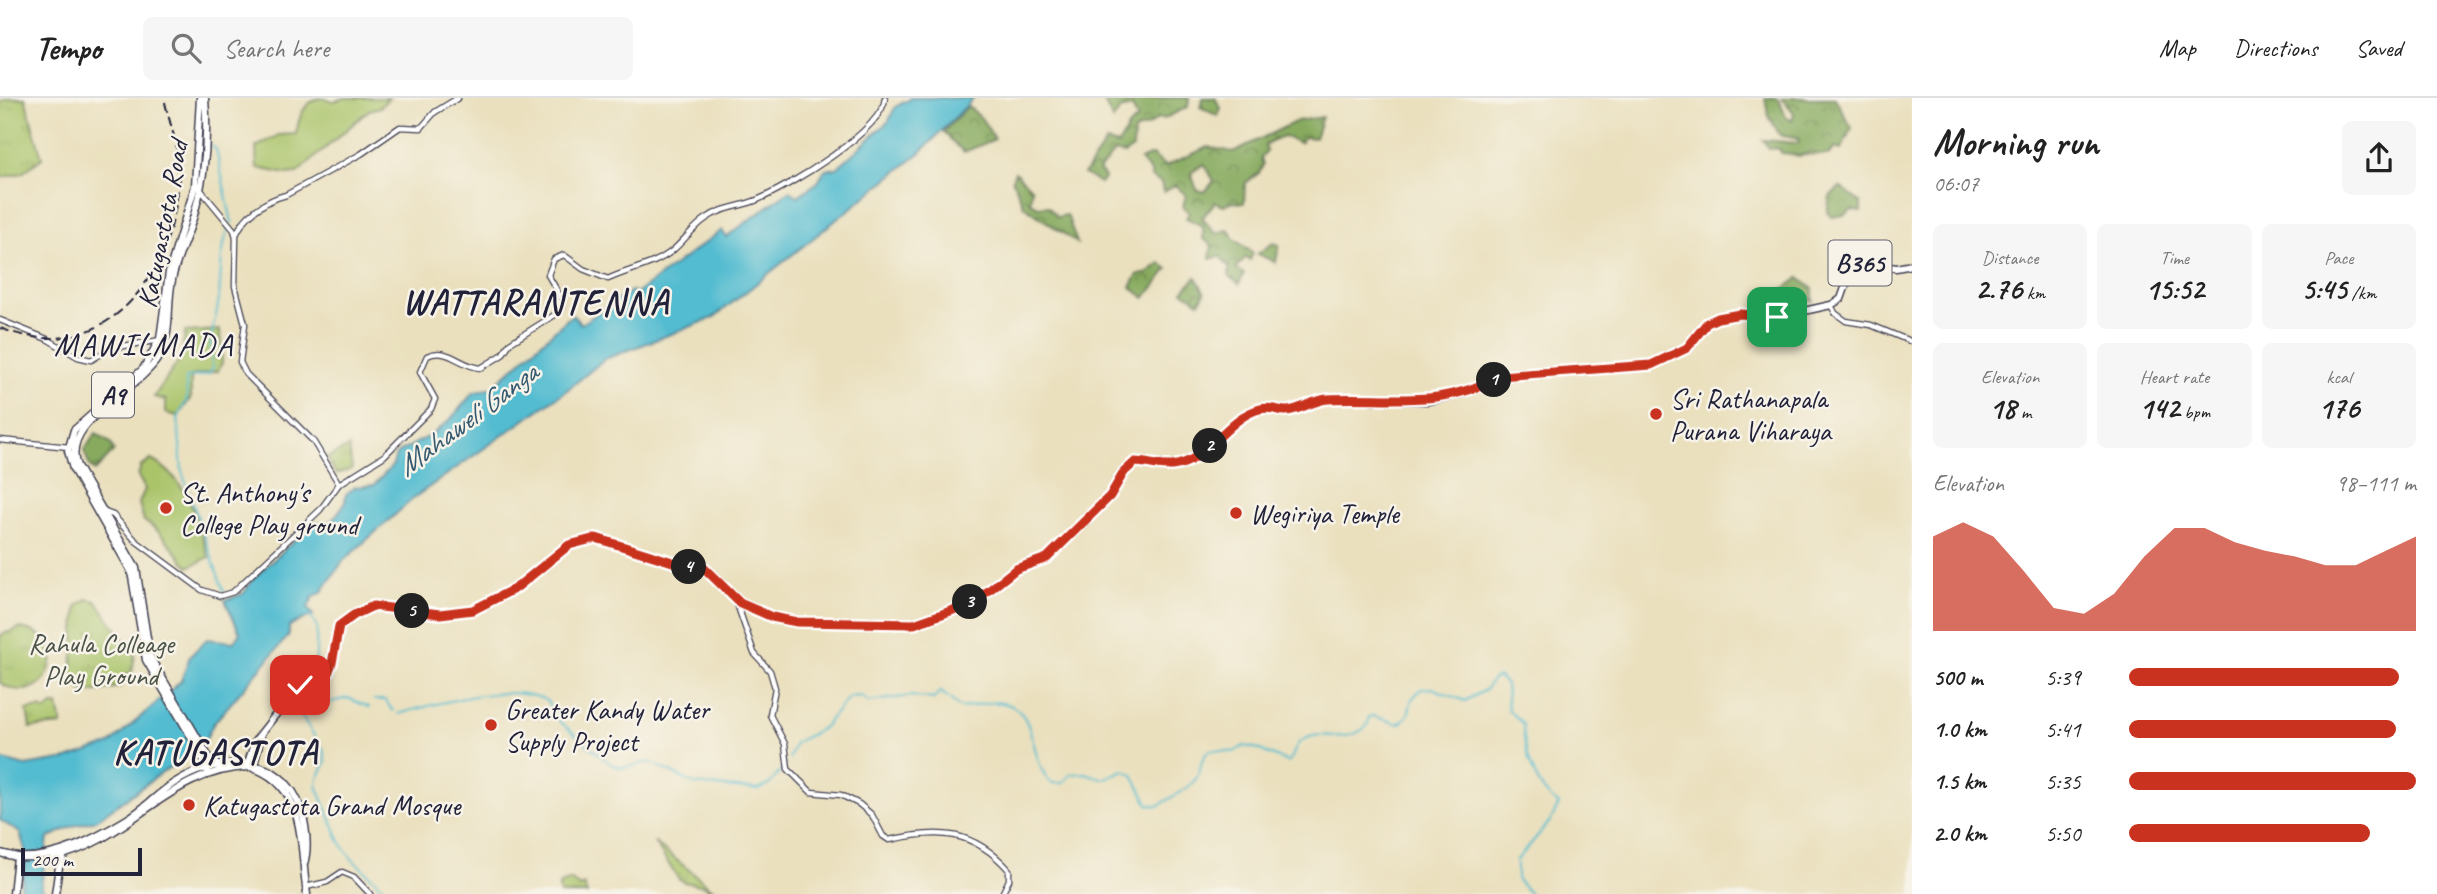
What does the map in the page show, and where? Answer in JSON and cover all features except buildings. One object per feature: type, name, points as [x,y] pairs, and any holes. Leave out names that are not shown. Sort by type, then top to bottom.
[{"type":"main road","name":"Katugastota Road","points":[[71,448],[83,427],[152,366],[163,340],[172,278],[198,187],[203,98]]},
{"type":"main road","name":"B365","points":[[250,765],[255,741],[261,737],[291,694],[300,685],[320,681],[330,672],[339,626],[362,610],[382,605],[440,614],[473,610],[516,588],[559,552],[585,539],[607,540],[671,562],[704,568],[735,598],[761,613],[797,622],[914,624],[959,608],[987,592],[1016,569],[1047,558],[1110,496],[1124,472],[1135,462],[1170,467],[1182,464],[1206,449],[1242,417],[1259,409],[1295,410],[1325,399],[1428,401],[1486,385],[1500,376],[1651,365],[1678,354],[1707,323],[1718,318],[1740,314],[1777,317],[1831,305],[1841,299],[1851,271],[1859,263],[1867,261],[1896,268],[1912,265]]},
{"type":"main road","name":"A9","points":[[71,448],[77,466],[138,574],[146,646],[158,676],[207,760]]},
{"type":"main road","points":[[207,760],[220,766]]},
{"type":"main road","points":[[207,760],[210,771]]},
{"type":"main road","points":[[53,855],[128,818],[169,786],[192,774],[207,760]]},
{"type":"main road","points":[[192,774],[250,765]]},
{"type":"main road","points":[[0,853],[17,859],[53,855],[128,823],[182,784],[220,766],[250,765],[278,782],[293,800],[298,818],[306,891]]},
{"type":"main road","points":[[53,855],[59,867],[55,894]]},
{"type":"main road","points":[[13,894],[17,859]]},
{"type":"street","points":[[236,237],[252,213],[275,198],[286,195],[361,154],[400,127],[421,128],[435,112],[458,98]]},
{"type":"street","points":[[101,511],[113,515],[136,541],[160,557],[184,579],[202,590],[220,596],[230,594],[320,510],[339,484],[384,456],[431,409],[435,399],[420,372],[427,356],[435,352],[445,353],[481,368],[502,355],[510,343],[561,310],[563,301],[548,275],[554,258],[564,255],[583,269],[608,279],[653,263],[671,251],[706,218],[725,208],[761,198],[839,154],[879,112],[885,98]]},
{"type":"street","points":[[198,187],[234,230],[236,237],[235,286],[245,324],[240,362],[246,374],[313,441],[339,484]]},
{"type":"street","points":[[1831,305],[1835,313],[1846,321],[1871,325],[1912,342]]},
{"type":"street","points":[[0,320],[42,336],[78,357],[91,360],[111,348],[163,340]]},
{"type":"street","points":[[0,440],[71,448]]},
{"type":"street","points":[[735,598],[754,653],[770,670],[775,688],[770,715],[785,744],[788,769],[799,782],[811,792],[841,795],[859,804],[872,815],[883,836],[889,840],[929,831],[947,833],[976,844],[998,858],[1009,870],[1009,880],[1002,894]]},
{"type":"street","points":[[306,891],[342,872],[354,877],[370,894]]},
{"type":"green space","points":[[9,98],[25,98],[42,158],[22,173],[0,178],[0,102]]},
{"type":"green space","points":[[319,98],[335,101],[344,98],[389,98],[380,107],[369,110],[297,173],[286,174],[257,168],[256,147],[279,135],[296,134],[305,108]]},
{"type":"green space","points":[[1102,98],[1189,98],[1188,107],[1163,119],[1158,118],[1150,125],[1134,131],[1133,148],[1124,154],[1114,152],[1099,170],[1105,177],[1100,183],[1084,174],[1106,142],[1118,145],[1129,126],[1138,119],[1132,107],[1120,110],[1113,120]]},
{"type":"green space","points":[[1203,98],[1215,98],[1221,108],[1218,116],[1200,107]]},
{"type":"green space","points":[[1765,98],[1778,98],[1786,117],[1792,121],[1794,113],[1782,98],[1835,98],[1852,128],[1841,150],[1835,148],[1828,155],[1800,156],[1769,148],[1763,140],[1799,143],[1798,139],[1780,135],[1768,115]]},
{"type":"green space","points":[[968,106],[981,118],[995,139],[964,152],[943,132]]},
{"type":"green space","points":[[1322,117],[1315,138],[1304,137],[1300,143],[1283,136],[1265,145],[1267,151],[1261,157],[1263,165],[1259,173],[1245,183],[1244,203],[1231,202],[1223,206],[1215,202],[1202,218],[1215,233],[1229,230],[1233,238],[1253,253],[1250,260],[1246,257],[1236,268],[1244,274],[1239,284],[1229,276],[1229,267],[1220,256],[1210,259],[1212,245],[1203,239],[1203,226],[1186,218],[1189,213],[1183,206],[1186,195],[1175,185],[1164,192],[1161,183],[1151,177],[1151,172],[1140,160],[1152,155],[1165,166],[1208,147],[1233,152],[1297,121]],"holes":[[[1204,164],[1214,181],[1204,192],[1197,190],[1191,173]]]},
{"type":"green space","points":[[1015,172],[1032,189],[1030,201],[1037,207],[1048,206],[1057,217],[1067,215],[1077,243],[1024,206],[1012,179]]},
{"type":"green space","points":[[1840,187],[1861,203],[1861,212],[1852,210],[1832,217],[1827,212],[1830,196]]},
{"type":"green space","points":[[1273,243],[1279,245],[1276,262],[1257,254]]},
{"type":"green space","points":[[1160,263],[1168,269],[1145,298],[1131,287],[1138,274],[1146,274]]},
{"type":"green space","points":[[1196,277],[1205,293],[1199,302],[1183,291]]},
{"type":"green space","points":[[1799,278],[1813,289],[1813,301],[1796,294],[1778,293]]},
{"type":"green space","points":[[220,330],[222,363],[218,371],[191,376],[191,398],[178,416],[166,413],[166,400],[154,397],[182,356],[185,332]]},
{"type":"green space","points":[[96,433],[110,443],[114,451],[95,471],[90,467],[84,451]]},
{"type":"green space","points":[[349,447],[352,469],[336,474],[327,458]]},
{"type":"green space","name":"St. Anthony's College Play ground","points":[[151,460],[174,477],[195,515],[209,557],[189,567],[163,536],[144,521],[139,503],[145,489],[138,476],[141,466]]},
{"type":"green space","name":"Rahula Colleage Play Ground","points":[[87,599],[96,601],[135,655],[132,672],[126,675],[120,687],[85,693],[71,681],[77,606]]},
{"type":"green space","points":[[20,628],[37,634],[47,644],[51,657],[49,670],[43,681],[32,688],[17,690],[0,683],[0,635]]},
{"type":"green space","points":[[58,705],[62,725],[30,728],[27,710],[41,708],[45,711]]},
{"type":"green space","points":[[654,842],[719,894],[710,894],[706,886],[684,882],[678,878]]},
{"type":"green space","points":[[570,880],[580,887],[584,885],[587,894],[560,894],[559,885]]},
{"type":"water","name":"Mahaweli Ganga","points":[[912,98],[974,98],[920,153],[713,318],[605,359],[567,390],[415,497],[343,561],[321,593],[314,596],[308,607],[313,615],[289,626],[289,635],[213,724],[204,743],[96,820],[73,826],[48,838],[41,887],[44,891],[20,894],[26,853],[20,833],[0,820],[0,759],[25,766],[67,759],[110,744],[181,681],[190,656],[207,639],[234,642],[240,633],[225,600],[243,594],[254,578],[313,523],[331,522],[345,503],[346,494],[355,487],[374,485],[393,465],[396,454],[431,435],[450,420],[473,393],[491,388],[572,315],[581,324],[631,291],[637,293],[722,230],[726,237],[789,191],[798,196],[818,182],[825,170],[837,168],[889,121],[895,107]]},
{"type":"waterway","points":[[209,144],[216,149],[232,223]]},
{"type":"waterway","points":[[225,595],[182,472],[178,418],[187,399],[186,378],[209,374],[213,367],[211,340],[219,298],[222,254],[229,228]]},
{"type":"waterway","points":[[310,616],[317,627],[315,678]]},
{"type":"waterway","points":[[789,759],[795,743],[823,728],[849,697],[861,696],[868,702],[910,696],[934,699],[940,691],[961,708],[989,703],[1006,704],[1018,710],[1026,720],[1038,760],[1052,783],[1063,783],[1071,774],[1086,773],[1103,779],[1124,770],[1133,775],[1148,804],[1158,806],[1191,785],[1210,750],[1234,752],[1244,746],[1288,762],[1297,745],[1307,738],[1358,733],[1367,726],[1369,717],[1373,716],[1399,724],[1408,715],[1412,699],[1421,689],[1432,688],[1465,701],[1485,690],[1493,679],[1499,677],[1506,685],[1508,710],[1523,724],[1525,745],[1537,779],[1543,789],[1559,804],[1551,820],[1517,860],[1517,880],[1530,894]]},
{"type":"waterway","points":[[313,683],[305,699],[308,701],[331,702],[348,698],[369,707]]},
{"type":"waterway","points":[[398,714],[473,696],[514,693],[532,695],[547,701],[558,720],[577,736]]},
{"type":"waterway","points":[[305,699],[299,712],[324,751],[326,762],[317,786],[340,842],[351,858],[390,894]]},
{"type":"waterway","points":[[374,700],[385,700],[393,711]]},
{"type":"waterway","points":[[582,740],[611,764],[622,768],[650,762],[694,784],[758,790],[770,784],[786,764]]},
{"type":"railway","points":[[0,328],[39,338],[73,335],[104,323],[130,302],[150,275],[166,243],[175,208],[179,171],[176,143],[164,98]]},
{"type":"place","name":"Sri Rathanapala Purana Viharaya","points":[[1656,414]]},
{"type":"place","name":"St. Anthony's College Play ground","points":[[166,508]]},
{"type":"place","name":"Wegiriya Temple","points":[[1236,513]]},
{"type":"place","name":"Greater Kandy Water Supply Project","points":[[491,725]]},
{"type":"place","name":"Katugastota Grand Mosque","points":[[189,805]]},
{"type":"district","name":"WATTARANTENNA","points":[[536,302]]},
{"type":"district","name":"MAWILMADA","points":[[144,344]]},
{"type":"district","name":"KATUGASTOTA","points":[[216,752]]},
{"type":"route","points":[[300,685],[326,678],[330,672],[339,626],[362,610],[382,605],[440,614],[473,610],[516,588],[569,545],[589,539],[607,540],[688,567],[704,568],[740,603],[772,617],[797,622],[881,626],[914,624],[959,608],[987,592],[1016,569],[1047,558],[1110,496],[1124,472],[1135,462],[1150,462],[1170,467],[1182,464],[1206,449],[1242,417],[1261,408],[1295,410],[1325,399],[1428,401],[1486,385],[1500,376],[1651,365],[1687,348],[1710,321],[1740,314],[1777,317]]}]
